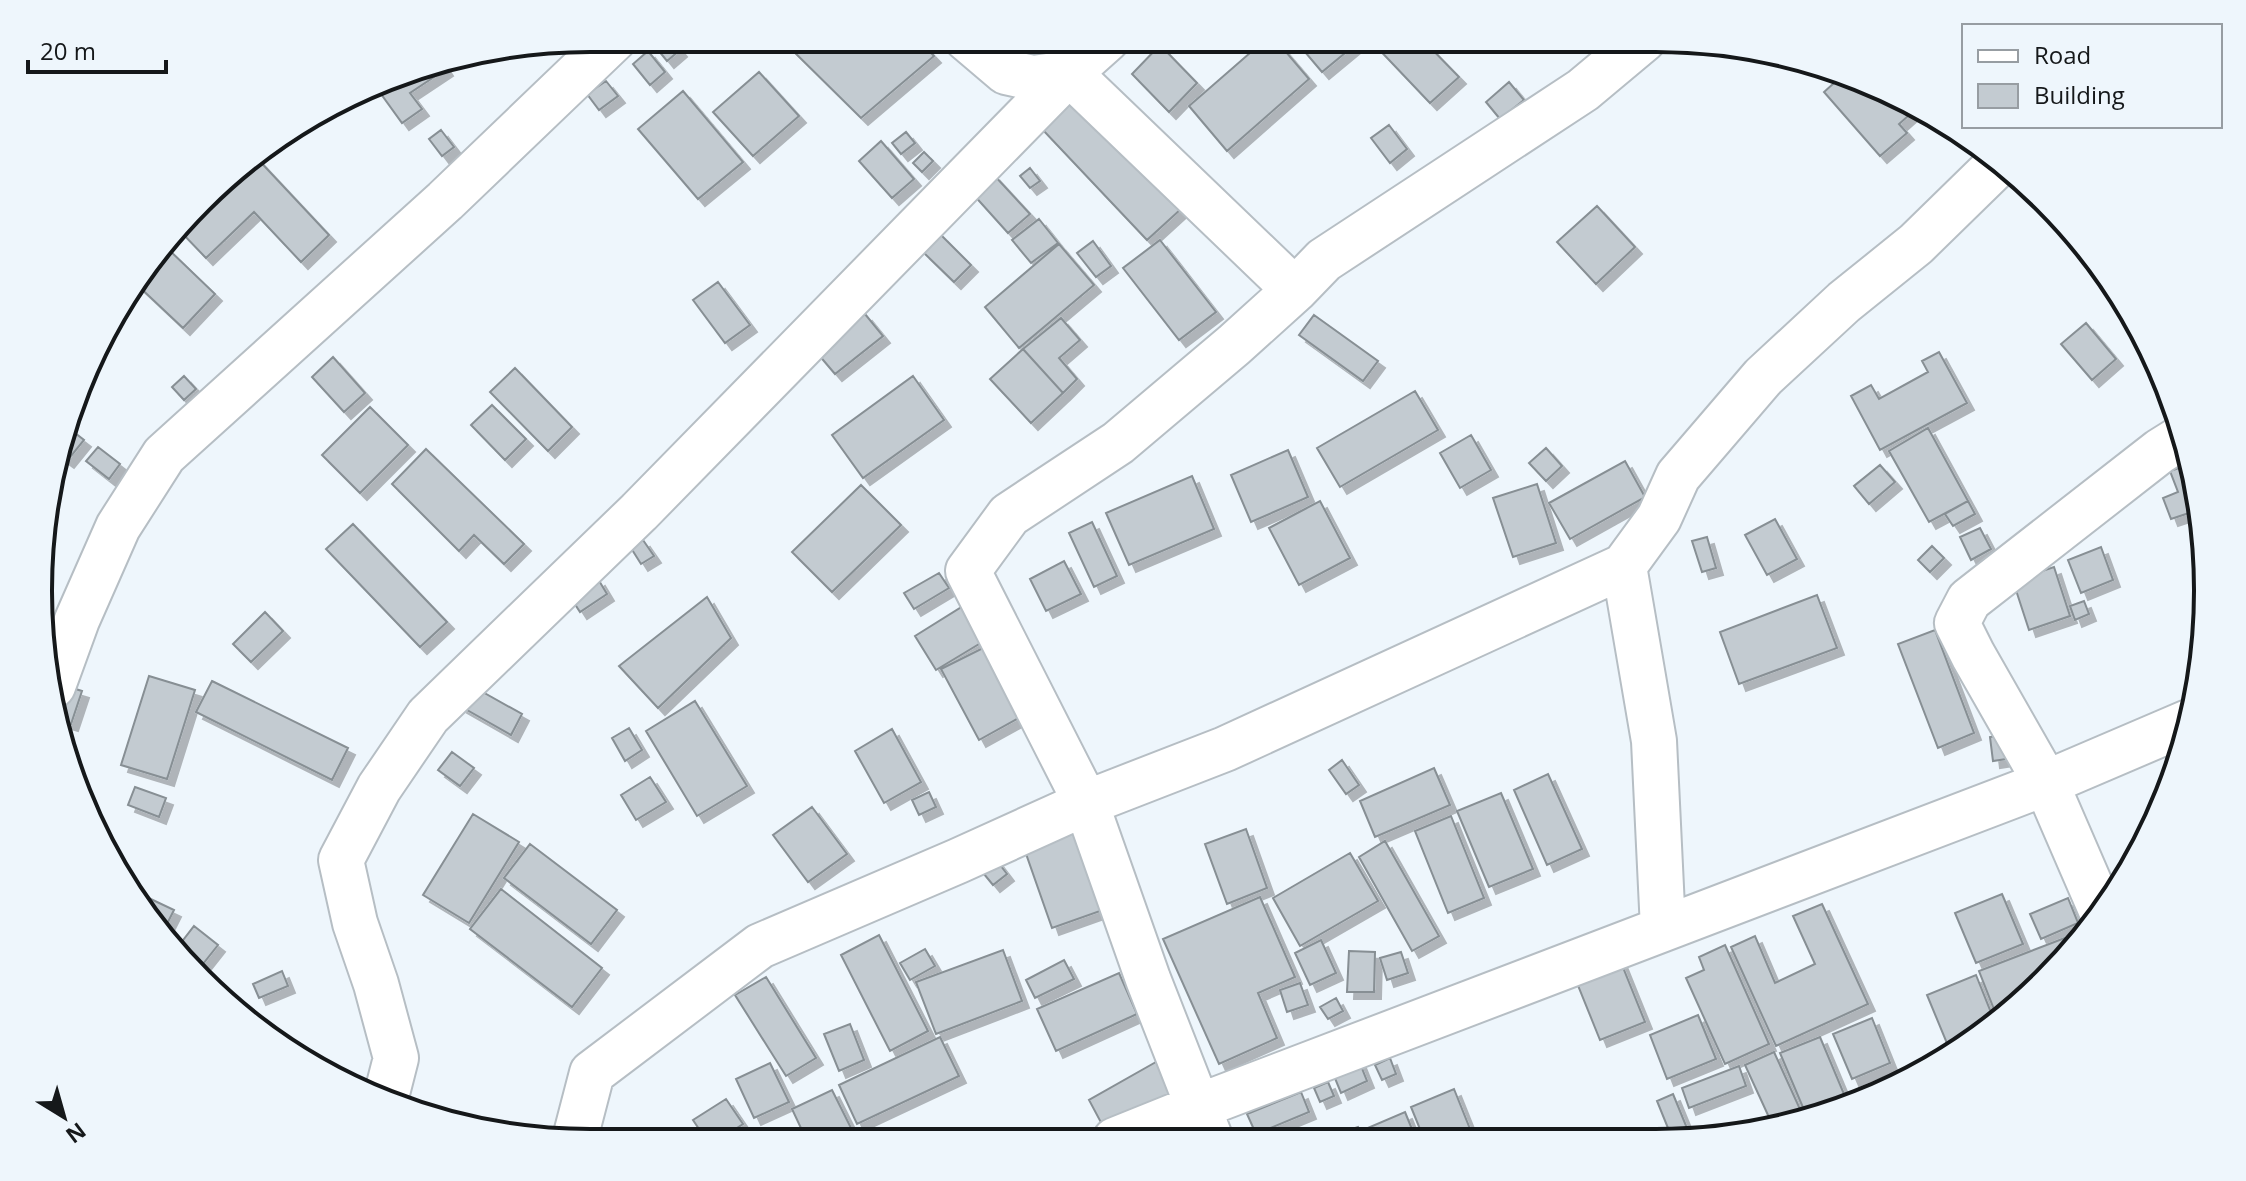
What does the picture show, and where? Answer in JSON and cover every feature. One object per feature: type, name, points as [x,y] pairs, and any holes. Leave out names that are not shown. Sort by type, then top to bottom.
[{"type":"street","points":[[58,671],[118,527],[164,455],[445,201],[600,52]]},
{"type":"street","points":[[982,52],[1006,72],[1033,78],[1069,73]]},
{"type":"street","points":[[388,1089],[396,1058],[355,923],[341,860],[379,788],[428,716],[639,512],[1092,52]]},
{"type":"street","points":[[1204,1123],[1086,803],[968,571],[1009,515],[1118,443],[1234,345],[1324,260],[1583,90],[1628,52]]},
{"type":"street","points":[[1069,73],[1295,290]]},
{"type":"street","points":[[577,1129],[592,1073],[760,946],[1086,803],[1225,749],[1624,566],[1659,518],[1678,476],[1763,377],[1844,302],[1916,244],[1992,170]]},
{"type":"street","points":[[2096,899],[2046,783],[1957,623],[1969,600],[2173,443]]},
{"type":"street","points":[[1624,566],[1654,741],[1663,929]]},
{"type":"street","points":[[1173,1129],[1204,1123],[1663,929],[2046,783],[2177,727]]},
{"type":"building","points":[[649,52],[665,72],[650,85],[633,64]]},
{"type":"building","points":[[660,52],[678,52],[667,61]]},
{"type":"building","points":[[794,52],[930,52],[934,56],[861,118]]},
{"type":"building","points":[[1153,52],[1167,52],[1197,83],[1169,112],[1132,74]]},
{"type":"building","points":[[1251,52],[1286,52],[1309,79],[1227,151],[1189,106]]},
{"type":"building","points":[[1305,52],[1346,52],[1322,72]]},
{"type":"building","points":[[1381,52],[1435,52],[1459,77],[1430,103]]},
{"type":"building","points":[[759,72],[799,116],[753,156],[713,112]]},
{"type":"building","points":[[438,74],[410,93],[422,109],[402,123],[381,94]]},
{"type":"building","points":[[606,81],[618,96],[599,110],[587,94]]},
{"type":"building","points":[[1509,82],[1524,100],[1500,119],[1486,102]]},
{"type":"building","points":[[1834,83],[1894,108],[1909,116],[1899,124],[1907,133],[1880,156],[1824,92]]},
{"type":"building","points":[[683,91],[743,162],[698,199],[638,129]]},
{"type":"building","points":[[1075,97],[1181,209],[1147,240],[1042,129]]},
{"type":"building","points":[[1389,125],[1407,149],[1390,163],[1371,138]]},
{"type":"building","points":[[441,130],[454,147],[442,156],[429,139]]},
{"type":"building","points":[[906,132],[915,143],[901,154],[892,143]]},
{"type":"building","points":[[881,141],[914,179],[892,198],[859,161]]},
{"type":"building","points":[[924,152],[933,161],[922,172],[913,163]]},
{"type":"building","points":[[262,164],[329,235],[301,262],[254,212],[206,258],[185,236]]},
{"type":"building","points":[[1030,168],[1040,181],[1030,188],[1020,176]]},
{"type":"building","points":[[993,174],[1030,214],[1008,233],[972,193]]},
{"type":"building","points":[[1597,206],[1635,247],[1596,284],[1557,242]]},
{"type":"building","points":[[1039,219],[1058,243],[1031,263],[1012,240]]},
{"type":"building","points":[[941,235],[971,265],[954,282],[923,252]]},
{"type":"building","points":[[1160,240],[1216,312],[1179,340],[1123,268]]},
{"type":"building","points":[[1093,241],[1111,266],[1096,277],[1077,253]]},
{"type":"building","points":[[1059,244],[1094,285],[1019,348],[985,307]]},
{"type":"building","points":[[172,252],[215,294],[183,328],[143,291]]},
{"type":"building","points":[[718,282],[750,325],[725,343],[693,300]]},
{"type":"building","points":[[865,314],[883,336],[835,374],[818,354]]},
{"type":"building","points":[[1314,315],[1378,361],[1363,381],[1299,335]]},
{"type":"building","points":[[1061,318],[1080,340],[1059,358],[1077,379],[1063,393],[1023,349]]},
{"type":"building","points":[[2086,323],[2116,359],[2092,380],[2061,344]]},
{"type":"building","points":[[1023,349],[1063,393],[1031,423],[990,379]]},
{"type":"building","points":[[1939,352],[1967,403],[1880,450],[1851,396],[1871,385],[1879,399],[1928,372],[1922,361]]},
{"type":"building","points":[[333,357],[365,393],[344,412],[312,377]]},
{"type":"building","points":[[515,368],[572,427],[548,451],[490,392]]},
{"type":"building","points":[[184,376],[196,389],[184,400],[172,387]]},
{"type":"building","points":[[913,376],[944,420],[863,478],[832,435]]},
{"type":"building","points":[[1415,391],[1438,430],[1340,487],[1317,448]]},
{"type":"building","points":[[492,405],[526,439],[505,460],[471,425]]},
{"type":"building","points":[[370,407],[408,445],[360,493],[322,455]]},
{"type":"building","points":[[1928,428],[1968,501],[1929,522],[1889,451]]},
{"type":"building","points":[[76,434],[84,440],[68,460]]},
{"type":"building","points":[[1471,435],[1491,470],[1460,488],[1440,453]]},
{"type":"building","points":[[98,447],[120,464],[109,479],[86,461]]},
{"type":"building","points":[[1546,448],[1562,466],[1546,481],[1529,463]]},
{"type":"building","points":[[426,449],[524,544],[504,564],[474,535],[459,551],[392,484]]},
{"type":"building","points":[[1288,450],[1308,497],[1251,522],[1231,475]]},
{"type":"building","points":[[1625,461],[1645,497],[1570,539],[1549,503]]},
{"type":"building","points":[[1880,465],[1895,482],[1869,504],[1854,486]]},
{"type":"building","points":[[2180,468],[2188,513],[2171,519],[2163,498],[2178,492],[2170,471]]},
{"type":"building","points":[[1192,476],[1214,529],[1129,565],[1106,513]]},
{"type":"building","points":[[1537,484],[1556,543],[1513,557],[1493,498]]},
{"type":"building","points":[[861,485],[901,525],[832,592],[792,552]]},
{"type":"building","points":[[1320,501],[1350,558],[1299,585],[1269,528]]},
{"type":"building","points":[[1968,501],[1975,514],[1953,526],[1945,514]]},
{"type":"building","points":[[1775,519],[1797,559],[1767,575],[1745,535]]},
{"type":"building","points":[[1092,522],[1117,576],[1094,587],[1069,533]]},
{"type":"building","points":[[353,524],[447,622],[420,647],[326,549]]},
{"type":"building","points":[[1980,528],[1991,549],[1971,560],[1960,537]]},
{"type":"building","points":[[1707,537],[1716,568],[1702,572],[1692,541]]},
{"type":"building","points":[[643,540],[654,556],[641,564],[631,548]]},
{"type":"building","points":[[1932,546],[1944,558],[1930,572],[1918,560]]},
{"type":"building","points":[[2101,547],[2113,580],[2081,593],[2068,560]]},
{"type":"building","points":[[1064,561],[1081,594],[1046,611],[1030,579]]},
{"type":"building","points":[[2054,567],[2070,616],[2029,630],[2013,581]]},
{"type":"building","points":[[939,573],[949,588],[914,609],[904,593]]},
{"type":"building","points":[[598,579],[607,594],[580,612],[571,598]]},
{"type":"building","points":[[1817,595],[1837,648],[1739,684],[1720,632]]},
{"type":"building","points":[[707,597],[731,638],[658,708],[619,666]]},
{"type":"building","points":[[2084,601],[2089,614],[2075,620],[2070,606]]},
{"type":"building","points":[[968,603],[989,638],[936,670],[915,636]]},
{"type":"building","points":[[265,612],[283,631],[251,662],[233,644]]},
{"type":"building","points":[[1935,630],[1974,733],[1938,748],[1898,644]]},
{"type":"building","points":[[987,646],[1024,715],[979,740],[941,669]]},
{"type":"building","points":[[149,676],[195,690],[167,779],[121,765]]},
{"type":"building","points":[[212,681],[348,748],[332,780],[196,712]]},
{"type":"building","points":[[60,684],[82,691],[71,724],[68,723]]},
{"type":"building","points":[[472,686],[522,714],[511,735],[460,706]]},
{"type":"building","points":[[695,701],[747,786],[697,816],[646,731]]},
{"type":"building","points":[[629,728],[642,750],[625,761],[612,738]]},
{"type":"building","points":[[892,729],[921,782],[884,803],[855,751]]},
{"type":"building","points":[[2010,734],[2013,758],[1993,761],[1990,737]]},
{"type":"building","points":[[452,752],[474,768],[460,786],[438,770]]},
{"type":"building","points":[[1342,760],[1359,785],[1346,794],[1329,770]]},
{"type":"building","points":[[1434,768],[1450,805],[1375,837],[1360,801]]},
{"type":"building","points":[[1548,774],[1582,849],[1547,865],[1514,790]]},
{"type":"building","points":[[650,777],[666,802],[636,820],[621,795]]},
{"type":"building","points":[[135,787],[166,798],[159,817],[128,805]]},
{"type":"building","points":[[929,792],[936,807],[919,815],[912,800]]},
{"type":"building","points":[[1501,793],[1533,869],[1489,887],[1457,811]]},
{"type":"building","points":[[812,807],[847,854],[808,882],[773,835]]},
{"type":"building","points":[[473,814],[519,842],[469,923],[423,895]]},
{"type":"building","points":[[1451,816],[1484,898],[1448,913],[1415,831]]},
{"type":"building","points":[[1246,829],[1267,888],[1227,904],[1205,844]]},
{"type":"building","points":[[1075,830],[1103,910],[1052,928],[1024,848]]},
{"type":"building","points":[[1385,841],[1439,936],[1412,951],[1359,857]]},
{"type":"building","points":[[530,844],[617,910],[591,944],[504,878]]},
{"type":"building","points":[[1350,853],[1378,901],[1300,946],[1273,898]]},
{"type":"building","points":[[994,857],[1007,874],[993,885],[979,868]]},
{"type":"building","points":[[501,889],[602,968],[572,1007],[470,929]]},
{"type":"building","points":[[2002,894],[2023,944],[1976,963],[1955,913]]},
{"type":"building","points":[[1260,897],[1295,977],[1258,993],[1277,1038],[1219,1064],[1163,939]]},
{"type":"building","points":[[149,898],[174,910],[167,923]]},
{"type":"building","points":[[2068,898],[2078,923],[2041,939],[2030,914]]},
{"type":"building","points":[[1822,904],[1868,1004],[1776,1046],[1731,947],[1755,936],[1775,983],[1815,964],[1793,916]]},
{"type":"building","points":[[194,926],[218,945],[203,964],[182,941]]},
{"type":"building","points":[[879,935],[928,1031],[890,1051],[841,955]]},
{"type":"building","points":[[2067,937],[1994,1009],[1979,971]]},
{"type":"building","points":[[1321,940],[1336,973],[1310,985],[1295,953]]},
{"type":"building","points":[[1725,945],[1769,1044],[1725,1064],[1686,978],[1704,970],[1699,957]]},
{"type":"building","points":[[925,949],[935,966],[910,980],[900,963]]},
{"type":"building","points":[[1003,950],[1022,1001],[936,1034],[916,982]]},
{"type":"building","points":[[1349,951],[1375,952],[1374,992],[1347,992]]},
{"type":"building","points":[[1401,952],[1408,973],[1387,980],[1380,958]]},
{"type":"building","points":[[1064,960],[1074,979],[1035,998],[1026,980]]},
{"type":"building","points":[[1620,960],[1645,1022],[1600,1040],[1575,978]]},
{"type":"building","points":[[282,971],[288,986],[259,998],[253,984]]},
{"type":"building","points":[[1119,973],[1137,1014],[1056,1051],[1037,1009]]},
{"type":"building","points":[[1976,975],[1991,1012],[1947,1043],[1927,995]]},
{"type":"building","points":[[766,977],[816,1058],[786,1076],[735,995]]},
{"type":"building","points":[[1300,983],[1308,1005],[1287,1012],[1280,990]]},
{"type":"building","points":[[1336,998],[1343,1011],[1328,1019],[1320,1007]]},
{"type":"building","points":[[1698,1015],[1716,1059],[1667,1079],[1650,1035]]},
{"type":"building","points":[[1872,1018],[1890,1063],[1852,1079],[1833,1034]]},
{"type":"building","points":[[850,1024],[864,1060],[839,1071],[824,1034]]},
{"type":"building","points":[[940,1037],[959,1076],[857,1124],[839,1085]]},
{"type":"building","points":[[1820,1037],[1844,1094],[1803,1108],[1780,1053]]},
{"type":"building","points":[[1774,1052],[1800,1109],[1769,1117],[1745,1065]]},
{"type":"building","points":[[1163,1058],[1180,1088],[1107,1129],[1089,1100]]},
{"type":"building","points":[[1390,1058],[1396,1074],[1382,1080],[1375,1065]]},
{"type":"building","points":[[1359,1061],[1367,1081],[1341,1093],[1332,1071]]},
{"type":"building","points":[[770,1063],[789,1102],[754,1118],[736,1079]]},
{"type":"building","points":[[1739,1066],[1746,1086],[1689,1108],[1682,1088]]},
{"type":"building","points":[[1328,1082],[1334,1096],[1320,1102],[1314,1088]]},
{"type":"building","points":[[1454,1089],[1470,1129],[1420,1129],[1411,1107]]},
{"type":"building","points":[[832,1090],[852,1129],[801,1129],[792,1109]]},
{"type":"building","points":[[1301,1092],[1309,1112],[1268,1129],[1254,1129],[1247,1114]]},
{"type":"building","points":[[1673,1094],[1687,1128],[1668,1129],[1657,1101]]},
{"type":"building","points":[[726,1099],[743,1124],[735,1129],[699,1129],[693,1120]]},
{"type":"building","points":[[1405,1112],[1412,1129],[1365,1129]]}]
